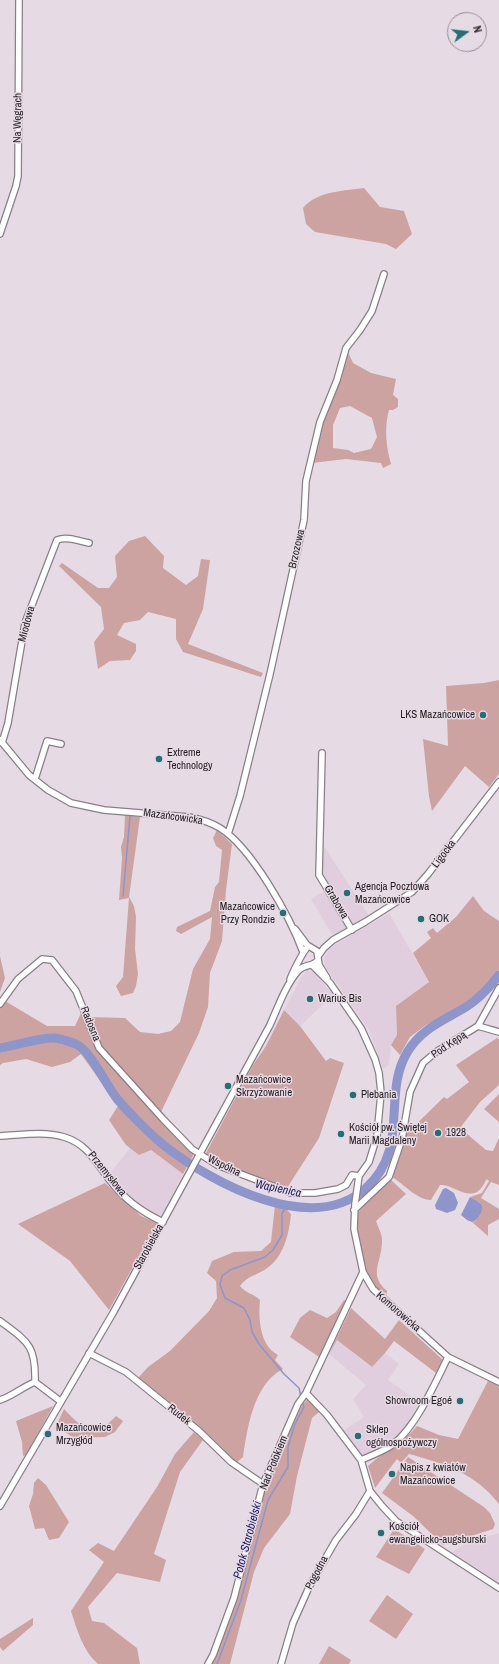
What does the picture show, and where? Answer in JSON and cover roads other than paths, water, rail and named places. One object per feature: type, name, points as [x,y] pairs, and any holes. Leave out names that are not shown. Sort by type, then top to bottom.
[{"type":"street","name":"Na Węgrach","points":[[0,234],[18,176],[19,0]]},
{"type":"street","name":"Brzozowa","points":[[228,834],[240,796],[270,674],[304,520],[306,481],[318,429],[337,380],[346,348],[372,311],[384,274]]},
{"type":"street","name":"Miodowa","points":[[1,742],[8,723],[25,623],[57,540],[61,538],[89,543]]},
{"type":"street","points":[[35,779],[47,741],[61,744]]},
{"type":"street","name":"Mazańcowicka","points":[[1,742],[14,758],[35,779],[48,790],[71,803],[104,810],[200,819],[212,823],[228,834],[266,880],[294,928],[303,955]]},
{"type":"street","name":"Grabowa","points":[[322,753],[319,875],[352,930]]},
{"type":"street","name":"Ligocka","points":[[319,958],[324,948],[333,940],[402,899],[420,884],[499,782]]},
{"type":"street","points":[[294,928],[313,948],[330,984]]},
{"type":"street","points":[[290,984],[293,971],[306,949],[313,948],[333,940]]},
{"type":"street","points":[[303,955],[304,962],[310,965]]},
{"type":"street","points":[[290,984],[300,970],[319,958]]},
{"type":"street","name":"Radosna","points":[[0,1004],[18,980],[42,959],[52,960],[76,991],[99,1048],[163,1120],[198,1156]]},
{"type":"street","name":"Komorowicka","points":[[310,965],[330,984],[361,1028],[375,1058],[379,1073],[381,1093],[377,1136],[369,1162],[359,1176],[356,1187],[354,1207],[354,1229],[363,1272],[373,1289],[448,1357],[499,1382]]},
{"type":"street","name":"Starobielska","points":[[0,1506],[163,1222],[290,984]]},
{"type":"street","name":"Pod Kępą","points":[[354,1207],[389,1177],[402,1139],[410,1092],[424,1063],[436,1052],[478,1026],[499,988]]},
{"type":"street","points":[[478,1026],[499,1032]]},
{"type":"street","name":"Przemysłowa","points":[[0,1136],[43,1134],[59,1136],[72,1140],[89,1152],[108,1178],[142,1213],[163,1222]]},
{"type":"street","name":"Wspólna","points":[[198,1156],[217,1165],[291,1193],[315,1193],[338,1189],[346,1185],[352,1175],[359,1176]]},
{"type":"street","name":"Nad Potokiem","points":[[208,1664],[213,1656],[234,1598],[264,1484],[298,1404],[305,1395],[363,1272]]},
{"type":"street","points":[[0,1321],[25,1340],[33,1352],[35,1382],[60,1402]]},
{"type":"street","name":"Rudek","points":[[89,1353],[126,1372],[199,1431],[231,1462],[264,1484]]},
{"type":"street","points":[[361,1460],[390,1447],[404,1434],[431,1392],[448,1357]]},
{"type":"street","points":[[0,1400],[35,1382]]},
{"type":"street","points":[[305,1395],[327,1414],[361,1460],[370,1491],[396,1521],[499,1588]]},
{"type":"street","name":"Pogodna","points":[[282,1664],[293,1623],[310,1585],[336,1540],[356,1514],[370,1491]]},
{"type":"water","points":[[446,1188],[454,1193],[458,1203],[455,1210],[447,1213],[436,1209],[435,1205],[443,1189]]},
{"type":"water","points":[[470,1197],[479,1202],[482,1206],[479,1216],[472,1222],[461,1215]]},
{"type":"waterway","points":[[123,896],[130,816]]},
{"type":"waterway","name":"Potok Starobielski","points":[[0,1048],[52,1038],[61,1039],[76,1044],[82,1048],[93,1061],[118,1100],[128,1111],[161,1143],[186,1161],[236,1189],[263,1199],[291,1206],[319,1207],[344,1202],[366,1188],[380,1172],[388,1156],[394,1121],[396,1085],[400,1068],[408,1051],[427,1030],[466,1007],[488,988],[499,975]]},
{"type":"waterway","name":"Potok Starobielski","points":[[287,1204],[282,1214],[282,1235],[273,1250],[265,1257],[230,1270],[222,1276],[220,1285],[225,1298],[244,1308],[250,1320],[252,1332],[259,1344],[284,1374],[299,1388],[301,1397]]},
{"type":"waterway","name":"Potok Starobielski","points":[[217,1664],[241,1600],[268,1500],[288,1467],[288,1447],[295,1424],[304,1407],[302,1401]]},
{"type":"place","name":"LKS Mazańcowice","points":[[483,715]]},
{"type":"place","name":"Extreme Technology","points":[[159,759]]},
{"type":"place","name":"Agencja Pocztowa Mazańcowice","points":[[347,893]]},
{"type":"place","name":"Mazańcowice Przy Rondzie","points":[[283,913]]},
{"type":"place","name":"GOK","points":[[421,919]]},
{"type":"place","name":"Warius Bis","points":[[310,999]]},
{"type":"place","name":"Mazańcowice Skrzyżowanie","points":[[228,1086]]},
{"type":"place","name":"Plebania","points":[[353,1095]]},
{"type":"place","name":"1928","points":[[438,1133]]},
{"type":"place","name":"Kościół pw. Świętej Marii Magdaleny","points":[[341,1134]]},
{"type":"place","name":"Showroom Egoé","points":[[460,1401]]},
{"type":"place","name":"Mazańcowice Mrzygłód","points":[[48,1434]]},
{"type":"place","name":"Sklep ogólnospożywczy","points":[[358,1436]]},
{"type":"place","name":"Napis z kwiatów Mazańcowice","points":[[392,1474]]},
{"type":"place","name":"Kościół ewangelicko-augsburski","points":[[381,1533]]},
{"type":"water label","name":"Wapienica","points":[[278,1189]]}]
